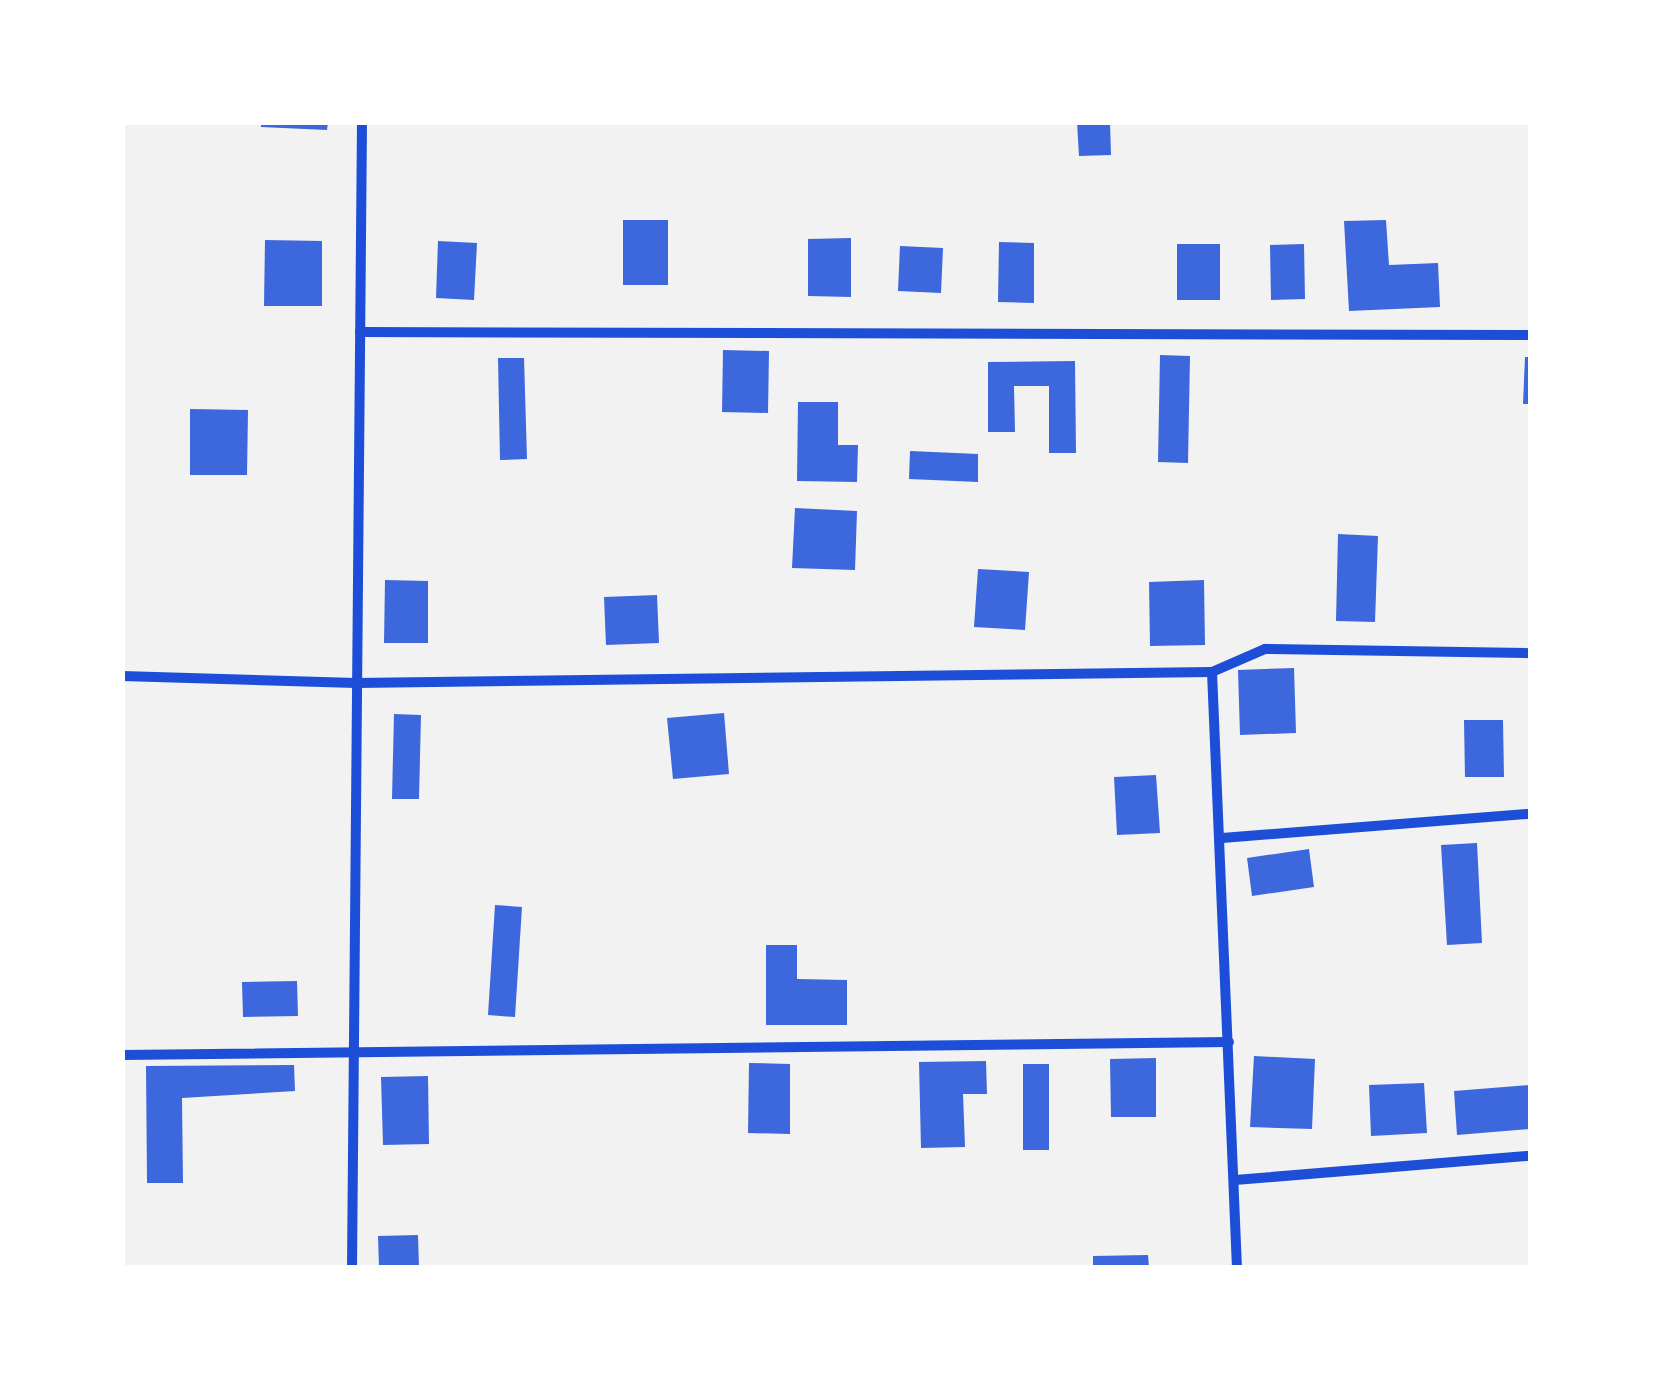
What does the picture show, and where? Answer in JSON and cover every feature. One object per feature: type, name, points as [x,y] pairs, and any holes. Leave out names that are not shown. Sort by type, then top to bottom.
[{"type":"street","points":[[352,1268],[362,122]]},
{"type":"street","points":[[360,332],[1530,335]]},
{"type":"street","points":[[122,676],[356,683],[1212,672],[1265,650],[1530,653]]},
{"type":"street","points":[[1212,672],[1222,838],[1237,1268]]},
{"type":"street","points":[[1222,838],[1530,814]]},
{"type":"street","points":[[122,1055],[1229,1042]]},
{"type":"street","points":[[1235,1180],[1530,1156]]},
{"type":"building","points":[[261,122],[328,122],[327,130],[261,127]]},
{"type":"building","points":[[1077,122],[1110,122],[1111,155],[1079,156]]},
{"type":"building","points":[[623,220],[668,220],[668,285],[623,285]]},
{"type":"building","points":[[1386,220],[1389,265],[1438,263],[1440,307],[1349,311],[1344,221]]},
{"type":"building","points":[[851,238],[851,297],[808,296],[808,239]]},
{"type":"building","points":[[265,240],[322,241],[322,306],[264,306]]},
{"type":"building","points":[[438,241],[477,243],[474,300],[436,298]]},
{"type":"building","points":[[999,242],[1034,243],[1034,303],[998,302]]},
{"type":"building","points":[[1177,244],[1220,244],[1220,300],[1177,300]]},
{"type":"building","points":[[1304,244],[1305,299],[1271,300],[1270,245]]},
{"type":"building","points":[[900,246],[943,248],[941,293],[898,291]]},
{"type":"building","points":[[723,350],[769,351],[768,413],[722,412]]},
{"type":"building","points":[[1160,355],[1190,356],[1188,463],[1158,462]]},
{"type":"building","points":[[1525,357],[1530,357],[1530,404],[1523,404]]},
{"type":"building","points":[[498,358],[524,358],[527,459],[500,460]]},
{"type":"building","points":[[1075,361],[1076,453],[1049,453],[1049,386],[1014,386],[1015,432],[988,432],[988,362]]},
{"type":"building","points":[[798,402],[838,402],[838,445],[858,445],[857,482],[797,481]]},
{"type":"building","points":[[190,409],[248,410],[247,475],[190,475]]},
{"type":"building","points":[[910,451],[978,454],[978,482],[909,479]]},
{"type":"building","points":[[795,508],[857,511],[855,570],[792,568]]},
{"type":"building","points":[[1338,534],[1378,536],[1375,622],[1336,621]]},
{"type":"building","points":[[978,569],[1029,572],[1025,630],[974,627]]},
{"type":"building","points":[[385,580],[428,581],[428,643],[384,643]]},
{"type":"building","points":[[1204,580],[1205,645],[1150,646],[1149,582]]},
{"type":"building","points":[[657,595],[659,643],[606,645],[604,597]]},
{"type":"building","points":[[1294,668],[1296,733],[1240,735],[1238,670]]},
{"type":"building","points":[[724,713],[729,774],[673,779],[667,718]]},
{"type":"building","points":[[394,714],[421,715],[419,799],[392,799]]},
{"type":"building","points":[[1464,720],[1503,720],[1504,777],[1465,777]]},
{"type":"building","points":[[1156,775],[1160,833],[1117,835],[1114,777]]},
{"type":"building","points":[[1477,843],[1482,943],[1447,945],[1441,845]]},
{"type":"building","points":[[1309,849],[1314,887],[1252,896],[1247,858]]},
{"type":"building","points":[[495,905],[522,907],[515,1017],[488,1015]]},
{"type":"building","points":[[766,945],[797,945],[797,979],[847,980],[847,1025],[766,1025]]},
{"type":"building","points":[[297,981],[298,1016],[243,1017],[242,982]]},
{"type":"building","points":[[1254,1056],[1315,1059],[1312,1129],[1250,1127]]},
{"type":"building","points":[[1156,1058],[1156,1117],[1111,1117],[1110,1059]]},
{"type":"building","points":[[986,1061],[987,1094],[963,1094],[965,1147],[921,1148],[919,1062]]},
{"type":"building","points":[[749,1063],[790,1064],[790,1134],[748,1133]]},
{"type":"building","points":[[1023,1064],[1049,1064],[1049,1150],[1023,1150]]},
{"type":"building","points":[[294,1065],[295,1091],[182,1098],[183,1183],[147,1183],[146,1066]]},
{"type":"building","points":[[428,1076],[429,1144],[383,1145],[381,1077]]},
{"type":"building","points":[[1424,1083],[1427,1133],[1371,1136],[1369,1085]]},
{"type":"building","points":[[1530,1085],[1530,1129],[1457,1135],[1454,1091]]},
{"type":"building","points":[[418,1235],[419,1268],[379,1268],[378,1236]]},
{"type":"building","points":[[1148,1255],[1149,1268],[1093,1268],[1093,1256]]}]
